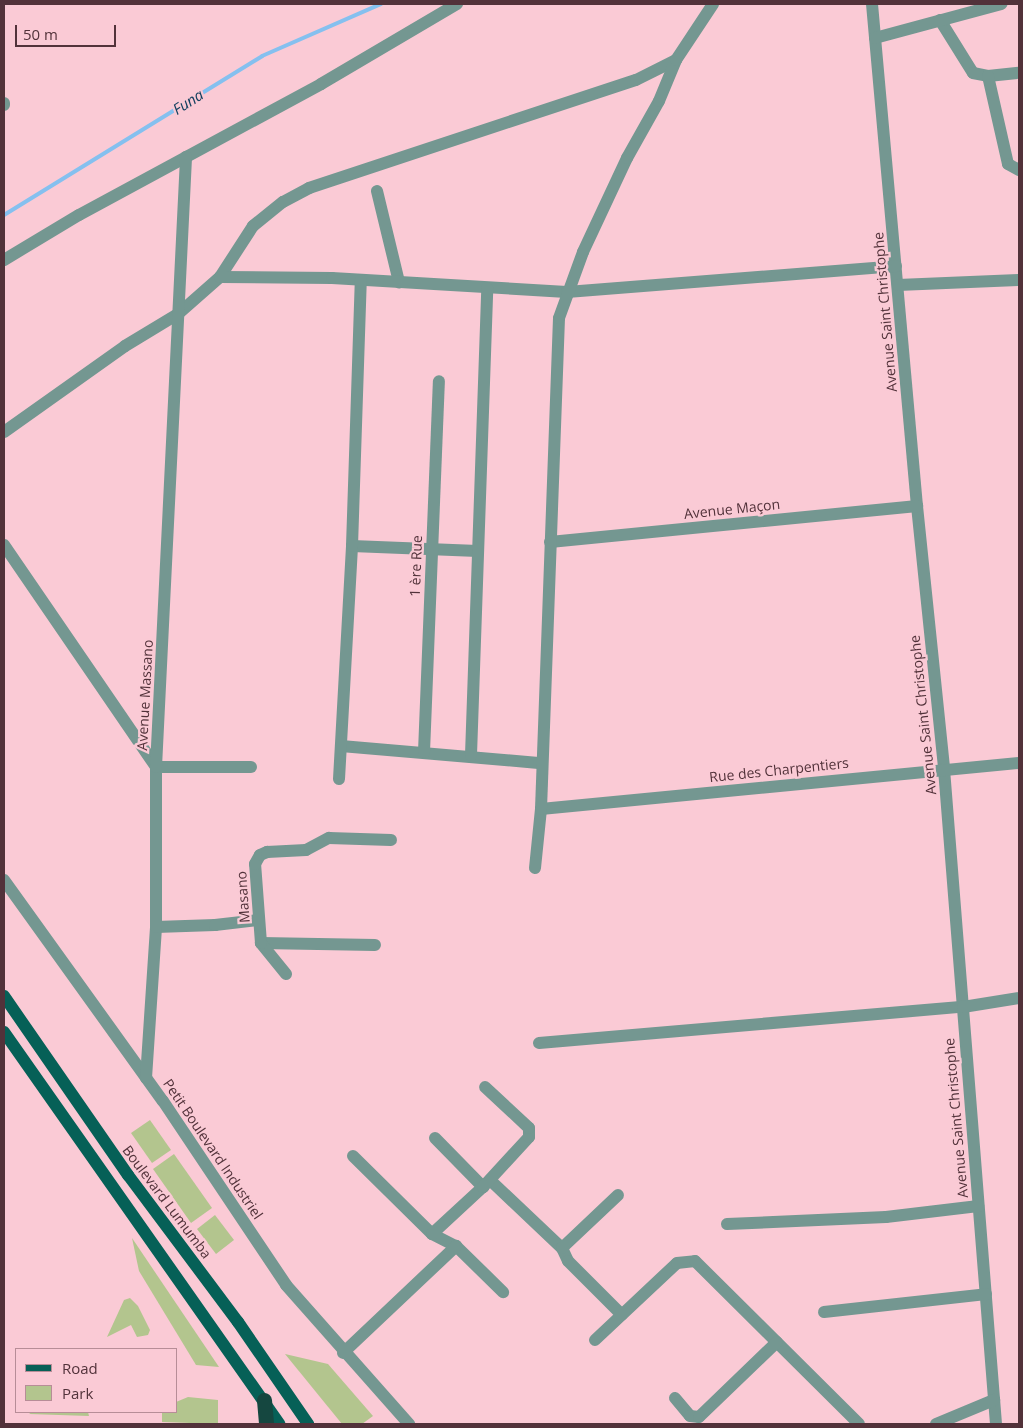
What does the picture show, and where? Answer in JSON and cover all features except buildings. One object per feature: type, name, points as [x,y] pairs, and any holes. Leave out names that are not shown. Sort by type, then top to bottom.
[{"type":"highway","points":[[264,1400],[266,1424]]},
{"type":"main road","name":"Boulevard Lumumba","points":[[4,996],[128,1175],[238,1322],[308,1424]]},
{"type":"main road","points":[[4,1032],[280,1424]]},
{"type":"street","points":[[4,260],[186,157],[337,75],[457,4]]},
{"type":"street","points":[[535,868],[541,809],[541,763],[559,318],[567,292],[615,183],[659,101],[676,60],[713,4]]},
{"type":"street","name":"Avenue Saint Christophe","points":[[872,4],[917,506],[944,769],[996,1424]]},
{"type":"street","points":[[875,38],[1001,4]]},
{"type":"street","points":[[940,20],[973,73],[988,76],[1019,73]]},
{"type":"street","points":[[4,432],[125,346],[178,314],[220,277],[253,226],[283,202],[310,188],[636,80],[676,60]]},
{"type":"street","points":[[988,76],[1008,164],[1019,170]]},
{"type":"street","name":"Avenue Massano","points":[[146,1078],[156,926],[156,767],[186,157]]},
{"type":"street","points":[[377,191],[399,282]]},
{"type":"street","points":[[220,277],[361,280],[567,292],[896,266]]},
{"type":"street","points":[[339,779],[352,546],[361,280]]},
{"type":"street","points":[[898,285],[1019,280]]},
{"type":"street","points":[[471,755],[487,288]]},
{"type":"street","name":"1 ère Rue","points":[[424,752],[439,381]]},
{"type":"street","name":"Avenue Maçon","points":[[550,542],[917,506]]},
{"type":"street","points":[[4,545],[156,767],[251,767]]},
{"type":"street","points":[[352,546],[478,551]]},
{"type":"street","points":[[341,746],[471,755],[541,763]]},
{"type":"street","name":"Rue des Charpentiers","points":[[541,809],[1019,762]]},
{"type":"street","name":"Masano","points":[[261,943],[255,864],[260,856],[267,852],[306,850],[329,838],[391,840]]},
{"type":"street","name":"Petit Boulevard Industriel","points":[[4,880],[146,1078],[286,1285],[343,1353],[409,1424]]},
{"type":"street","points":[[156,926],[215,926],[259,920]]},
{"type":"street","points":[[261,943],[374,945]]},
{"type":"street","points":[[261,943],[286,974]]},
{"type":"street","points":[[539,1043],[962,1007],[1019,998]]},
{"type":"street","points":[[432,1234],[487,1183],[530,1132],[485,1087]]},
{"type":"street","points":[[435,1138],[562,1248],[568,1261],[622,1315]]},
{"type":"street","points":[[353,1156],[432,1234],[456,1246],[503,1292]]},
{"type":"street","points":[[562,1248],[618,1195]]},
{"type":"street","points":[[728,1224],[886,1217],[978,1206]]},
{"type":"street","points":[[343,1353],[456,1246]]},
{"type":"street","points":[[595,1340],[677,1263],[687,1260],[695,1261],[859,1424]]},
{"type":"street","points":[[824,1312],[986,1294]]},
{"type":"street","points":[[675,1398],[690,1416],[699,1417],[777,1342]]},
{"type":"street","points":[[936,1424],[994,1400]]},
{"type":"green space","points":[[150,1120],[171,1150],[152,1163],[131,1133]]},
{"type":"green space","points":[[174,1154],[212,1208],[191,1223],[153,1169]]},
{"type":"green space","points":[[215,1215],[234,1240],[216,1254],[197,1229]]},
{"type":"green space","points":[[132,1238],[219,1367],[196,1365],[139,1271]]},
{"type":"green space","points":[[130,1298],[138,1306],[150,1330],[148,1335],[137,1337],[131,1325],[107,1337],[124,1300]]},
{"type":"green space","points":[[285,1354],[328,1364],[373,1416],[362,1424],[342,1424]]},
{"type":"green space","points":[[188,1397],[218,1400],[218,1424],[162,1422],[162,1413],[178,1413],[178,1401]]},
{"type":"green space","points":[[88,1413],[89,1416],[29,1414]]},
{"type":"waterway","name":"Funa","points":[[4,215],[262,56],[381,4]]}]
